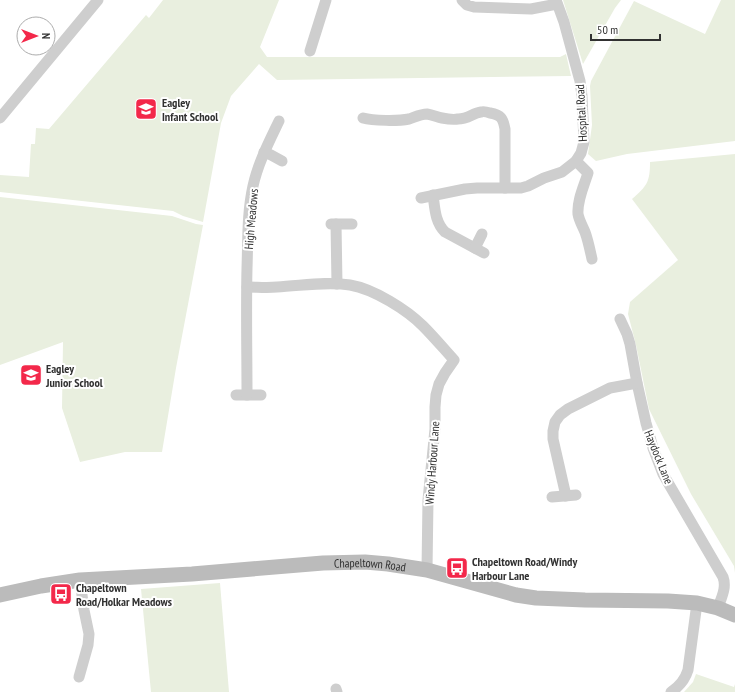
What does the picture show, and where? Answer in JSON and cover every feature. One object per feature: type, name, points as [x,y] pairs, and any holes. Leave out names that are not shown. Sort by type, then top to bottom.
[{"type":"main road","name":"Chapeltown Road","points":[[0,594],[80,580],[192,574],[323,563],[365,562],[427,570],[516,595],[536,598],[697,603],[718,608],[735,615]]},
{"type":"street","points":[[0,118],[98,0]]},
{"type":"street","points":[[310,50],[326,0]]},
{"type":"street","points":[[462,0],[467,5],[474,7],[531,8],[556,2]]},
{"type":"street","name":"Hospital Road","points":[[556,2],[564,22],[580,81],[582,96],[584,142],[581,153],[576,161]]},
{"type":"street","points":[[363,118],[377,123],[407,119],[427,114],[451,120],[465,118],[481,112],[499,115],[502,118],[505,129],[505,188]]},
{"type":"street","name":"High Meadows","points":[[261,395],[242,395],[249,209],[254,184],[264,152],[279,121]]},
{"type":"street","points":[[264,152],[271,154],[282,161]]},
{"type":"street","points":[[421,198],[465,189],[521,188],[551,175],[562,172],[576,161],[588,173],[581,196],[578,213],[592,259]]},
{"type":"street","points":[[433,195],[437,222],[445,232],[480,250],[482,234]]},
{"type":"street","points":[[247,287],[337,284],[334,224],[352,224]]},
{"type":"street","name":"Windy Harbour Lane","points":[[337,284],[362,288],[391,302],[423,326],[454,360],[439,384],[436,395],[435,429],[428,500],[427,570]]},
{"type":"street","name":"Haydock Lane","points":[[620,319],[630,344],[646,423],[653,448],[663,474],[723,577],[725,583],[718,608]]},
{"type":"street","points":[[552,497],[571,496],[554,439],[553,431],[555,422],[560,415],[568,408],[602,391],[618,386],[637,383]]},
{"type":"street","points":[[78,678],[88,645],[89,634],[80,580]]},
{"type":"street","points":[[671,692],[677,688],[686,677],[697,603]]},
{"type":"green space","name":"Eagley Infant School","points":[[163,0],[279,0],[260,47],[267,57],[560,57],[566,54],[571,76],[277,80],[259,64],[231,96],[221,123],[203,222],[183,216],[173,211],[0,192],[0,175],[29,177],[31,144],[35,144],[36,128],[49,129],[146,15],[149,18]]},
{"type":"green space","points":[[563,0],[621,0],[583,64]]},
{"type":"green space","points":[[721,0],[735,0],[735,141],[627,154],[596,161],[588,154],[592,125],[591,81],[634,1],[705,34]]},
{"type":"green space","points":[[735,154],[735,573],[734,566],[691,494],[649,409],[628,314],[630,302],[678,260],[632,199],[647,183],[650,162]]},
{"type":"green space","points":[[0,197],[172,216],[203,225],[162,452],[125,452],[80,462],[62,408],[63,342],[0,365]]},
{"type":"green space","points":[[220,583],[229,692],[151,692],[141,589]]},
{"type":"green space","points":[[696,674],[734,687],[735,684],[735,692],[684,692],[693,682]]},
{"type":"place","name":"Eagley Infant School","points":[[146,109]]},
{"type":"place","name":"Eagley Junior School","points":[[31,375]]},
{"type":"place","name":"Chapeltown Road/Windy Harbour Lane","points":[[457,568]]},
{"type":"place","name":"Chapeltown Road/Holkar Meadows","points":[[61,594]]}]
